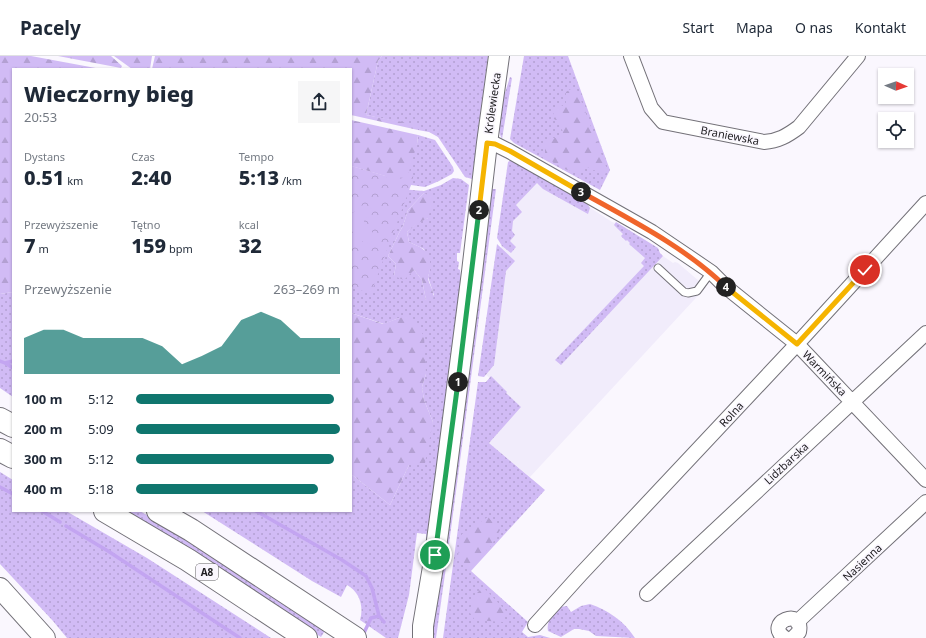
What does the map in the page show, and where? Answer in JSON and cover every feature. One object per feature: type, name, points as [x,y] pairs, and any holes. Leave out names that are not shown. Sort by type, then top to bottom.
[{"type":"highway","points":[[0,419],[12,425]]},
{"type":"highway","points":[[0,450],[12,457]]},
{"type":"highway","name":"A8","points":[[107,512],[188,560],[306,638]]},
{"type":"highway","name":"A8","points":[[160,512],[191,530],[348,633]]},
{"type":"street","name":"Królewiecka","points":[[422,634],[444,488],[499,56]]},
{"type":"street","name":"Braniewska","points":[[631,56],[651,108],[663,122],[764,142],[775,141],[788,136],[799,127],[858,56]]},
{"type":"street","name":"Warmińska","points":[[487,143],[495,144],[510,151],[652,232],[711,272],[726,287],[797,344],[926,480]]},
{"type":"street","name":"Rolna","points":[[535,625],[797,344],[926,203]]},
{"type":"street","name":"Lidzbarska","points":[[647,594],[926,333]]},
{"type":"street","name":"Nasienna","points":[[797,622],[926,502]]},
{"type":"street","points":[[0,588],[45,638]]},
{"type":"street","points":[[785,638],[779,629],[781,623],[788,618],[792,618],[797,622],[800,628],[799,632],[793,638]]},
{"type":"lane","points":[[658,268],[684,292],[688,293],[697,291],[711,272]]},
{"type":"shaded area","points":[[512,164],[586,205],[615,223],[657,261],[663,256],[673,263],[678,263],[706,287],[530,477],[489,443],[521,407],[484,373]]},
{"type":"green space","points":[[0,56],[31,56],[96,68],[12,68],[12,292],[0,294]]},
{"type":"green space","points":[[58,56],[111,56],[122,66],[121,68]]},
{"type":"green space","points":[[114,56],[152,56],[150,68],[131,68]]},
{"type":"green space","points":[[155,56],[382,56],[378,61],[366,115],[418,125],[418,130],[352,115],[352,68],[152,68]]},
{"type":"green space","points":[[382,56],[488,56],[472,179],[465,177],[438,137],[429,132],[418,130],[418,126],[366,115],[378,61]]},
{"type":"green space","points":[[524,56],[568,56],[610,170],[600,190],[514,143],[510,139]]},
{"type":"green space","points":[[510,77],[512,78],[502,139],[499,117]]},
{"type":"green space","points":[[571,89],[577,90],[607,169],[605,175],[601,171],[592,170],[587,167],[576,172],[566,170],[545,157],[545,145],[550,138],[559,138],[563,132],[560,125],[560,120],[552,118],[557,103],[563,106],[566,104],[566,92]]},
{"type":"green space","points":[[352,120],[418,135],[417,144],[408,175],[400,179],[391,180],[385,176],[352,166]]},
{"type":"green space","points":[[418,135],[435,140],[453,167],[454,171],[452,174],[425,187],[411,185],[352,199],[352,166],[385,176],[417,144]]},
{"type":"green space","points":[[511,160],[586,202],[590,208],[588,214],[543,189],[537,183],[516,205],[522,212],[513,221],[512,231],[515,235],[510,241],[516,247],[511,253],[502,246],[497,238],[508,162]]},
{"type":"green space","points":[[352,166],[385,176],[391,180],[400,179],[408,175],[414,177],[371,293],[352,288]]},
{"type":"green space","points":[[453,178],[461,179],[469,185],[460,253],[457,253],[462,294],[430,542],[426,541],[426,534],[417,533],[409,595],[398,638],[386,638],[360,620],[360,600],[355,592],[347,585],[341,597],[312,581],[204,512],[352,512],[352,475],[390,505],[409,465],[433,422],[424,400],[422,387],[426,374],[399,318],[384,324],[352,313],[352,256],[389,188],[424,191],[441,185]],"holes":[[[424,193],[428,218],[418,222],[407,232],[409,242],[424,249],[430,269],[428,277],[434,295],[426,300],[422,280],[414,270],[394,276],[396,264],[388,256],[403,226],[408,210]]]},
{"type":"green space","points":[[490,189],[496,189],[449,544],[444,544]]},
{"type":"green space","points":[[424,193],[434,198],[428,218],[418,223],[407,232],[409,242],[422,248],[428,254],[430,269],[428,278],[433,291],[433,299],[426,300],[422,280],[414,270],[404,280],[394,276],[396,264],[388,256],[403,226],[408,210]]},
{"type":"green space","points":[[363,205],[370,207],[373,212],[364,220],[364,223],[374,234],[374,240],[369,243],[363,241],[361,243],[352,231],[352,213]]},
{"type":"green space","points":[[616,222],[658,248],[663,256],[561,365],[555,360],[644,266],[641,263],[645,258],[621,236],[623,234],[614,225]]},
{"type":"green space","points":[[497,244],[515,261],[506,271],[494,365],[484,377],[478,376]]},
{"type":"green space","points":[[12,292],[12,396],[0,388],[0,294]]},
{"type":"green space","points":[[352,313],[383,324],[399,318],[410,316],[424,336],[426,374],[422,387],[424,400],[433,422],[425,463],[409,465],[390,505],[352,475]]},
{"type":"green space","points":[[491,376],[521,407],[489,443],[545,490],[471,571],[528,622],[522,632],[528,637],[540,635],[550,638],[443,638],[478,382],[486,382]]},
{"type":"green space","points":[[0,472],[12,479],[12,512],[68,512],[147,558],[271,638],[67,638],[0,564]]},
{"type":"green space","points":[[126,512],[142,512],[203,550],[326,629],[321,637]]},
{"type":"green space","points":[[488,517],[500,530],[491,546],[470,569],[458,556],[462,534]]},
{"type":"green space","points":[[445,557],[447,560],[436,638],[430,638]]},
{"type":"green space","points":[[483,587],[506,611],[503,622],[475,620],[470,613],[472,598]]},
{"type":"green space","points":[[590,604],[603,609],[621,621],[635,638],[596,636],[589,631],[579,629],[574,629],[561,637],[548,631],[549,621],[560,607],[567,606],[571,612],[581,606]]},
{"type":"waterway","points":[[0,361],[12,367]]},
{"type":"waterway","points":[[5,363],[12,361]]},
{"type":"waterway","points":[[0,487],[12,493]]},
{"type":"waterway","points":[[44,512],[60,522]]},
{"type":"waterway","points":[[258,512],[342,560],[366,576],[372,588],[379,616],[384,622]]},
{"type":"waterway","points":[[66,526],[108,551],[240,638]]},
{"type":"waterway","points":[[363,635],[371,618],[379,616]]},
{"type":"route","points":[[435,555],[472,272],[487,143],[495,144],[510,151],[652,232],[711,272],[726,287],[797,344],[865,270]]}]
